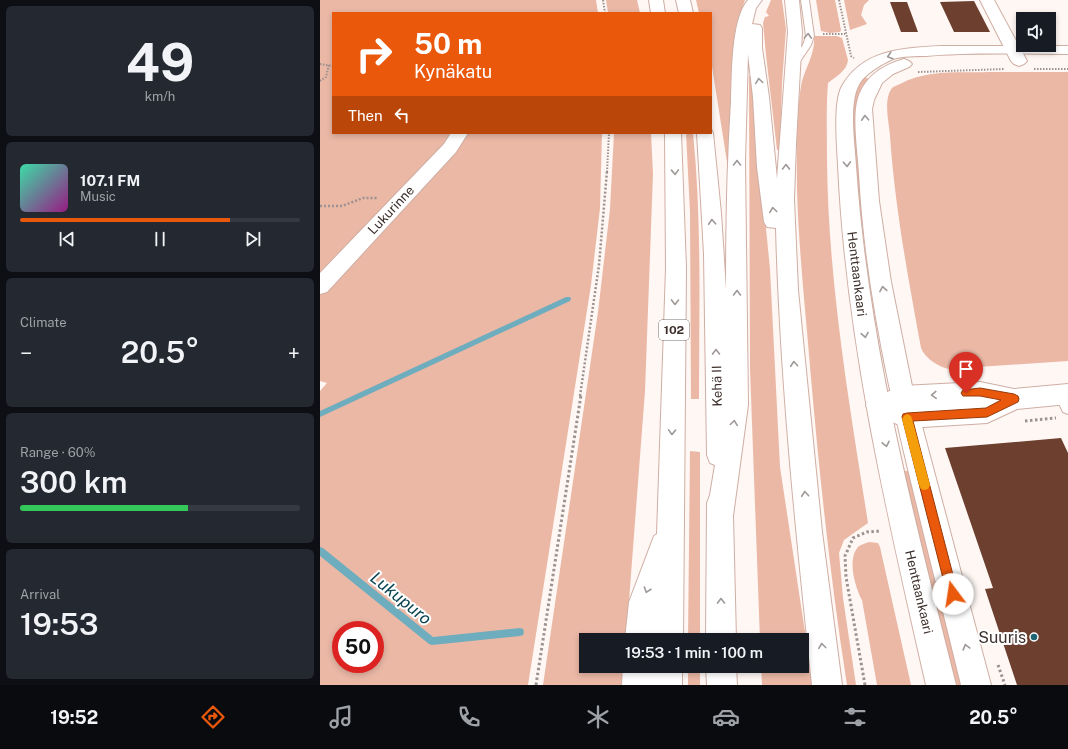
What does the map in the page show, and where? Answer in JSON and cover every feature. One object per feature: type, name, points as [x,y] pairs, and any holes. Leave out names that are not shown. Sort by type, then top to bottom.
[{"type":"main road","points":[[656,0],[658,12]]},
{"type":"main road","points":[[682,0],[686,12]]},
{"type":"main road","points":[[720,517],[736,405],[736,161],[741,46],[749,7],[755,0]]},
{"type":"main road","points":[[758,0],[755,23],[755,48],[761,97],[766,167],[776,233],[788,290]]},
{"type":"main road","points":[[792,0],[795,32],[787,144],[785,200],[788,290],[809,532],[827,685]]},
{"type":"main road","points":[[987,0],[1018,62]]},
{"type":"main road","name":"Henttaankaari","points":[[1018,62],[1068,50]]},
{"type":"main road","name":"Henttaankaari","points":[[976,685],[896,406],[865,332],[850,217],[845,127],[846,106],[849,88],[856,77],[882,73],[906,64],[920,62],[1018,62],[1068,60]]},
{"type":"main road","name":"Henttaankaari","points":[[882,73],[872,83],[866,96],[864,109],[870,201],[896,406],[914,572],[941,685]]},
{"type":"main road","name":"Lukurinne","points":[[320,286],[450,148],[459,134]]},
{"type":"main road","name":"102","points":[[668,633],[669,527],[676,268],[673,134]]},
{"type":"main road","name":"Kehä II","points":[[705,134],[710,174],[714,277],[720,517],[721,633]]},
{"type":"main road","points":[[896,406],[987,412],[1014,399],[1066,399]]},
{"type":"main road","points":[[641,633],[643,602],[669,527]]},
{"type":"main road","points":[[637,685],[638,673]]},
{"type":"main road","points":[[667,673],[667,685]]},
{"type":"main road","points":[[722,673],[722,685]]},
{"type":"lane","points":[[792,67],[807,45],[810,36],[805,0]]},
{"type":"path","points":[[603,0],[605,12]]},
{"type":"path","points":[[839,0],[850,56],[882,73],[911,74],[926,71],[1018,62],[1068,69]]},
{"type":"path","points":[[819,34],[845,34]]},
{"type":"path","points":[[320,64],[332,66]]},
{"type":"path","points":[[320,81],[326,77],[329,64]]},
{"type":"path","points":[[536,685],[600,264],[608,176],[609,134]]},
{"type":"path","points":[[320,206],[342,206],[363,198],[380,198],[395,205]]},
{"type":"path","points":[[865,685],[846,577],[845,556],[853,538],[867,532],[883,531]]},
{"type":"shaded area","points":[[320,0],[596,0],[598,12],[332,12],[332,134],[602,134],[600,208],[591,285],[528,685],[320,685],[320,391],[327,383],[320,381]]},
{"type":"shaded area","points":[[606,0],[637,0],[640,12],[608,12]]},
{"type":"shaded area","points":[[696,0],[745,0],[736,26],[733,63],[730,161],[727,162],[712,66],[712,12],[699,12]]},
{"type":"shaded area","points":[[771,0],[782,0],[786,29],[782,83],[780,150],[777,150],[763,23],[765,17],[769,16],[766,12]]},
{"type":"shaded area","points":[[816,0],[835,0],[841,30],[840,32],[830,33],[821,31]]},
{"type":"shaded area","points":[[844,0],[869,0],[864,5],[861,15],[867,24],[850,30]]},
{"type":"shaded area","points":[[814,36],[837,36],[842,38],[848,60],[843,71],[828,83],[827,159],[828,205],[835,296],[847,387],[868,523],[844,540],[839,553],[843,598],[856,685],[847,685],[831,570],[814,417],[799,238],[797,191],[798,112],[801,86],[812,55]]},
{"type":"shaded area","points":[[1068,72],[1068,361],[949,369],[932,362],[921,348],[895,190],[887,105],[889,93],[892,88],[910,79],[943,73]]},
{"type":"shaded area","points":[[749,76],[751,76],[770,269],[780,467],[805,633],[760,633],[750,369]]},
{"type":"shaded area","points":[[863,77],[869,79],[867,227],[860,227],[853,102],[856,89]]},
{"type":"shaded area","points":[[614,134],[651,134],[653,174],[645,391],[627,633],[579,633],[579,673],[623,673],[621,685],[543,685],[598,312],[610,209]]},
{"type":"shaded area","points":[[686,134],[693,134],[698,199],[699,399],[691,399],[690,212]]},
{"type":"shaded area","points":[[690,451],[700,452],[700,633],[688,633]]},
{"type":"shaded area","points":[[900,471],[910,471],[964,685],[952,685]]},
{"type":"shaded area","points":[[869,542],[878,543],[880,547],[911,685],[877,685],[862,600],[853,573],[853,559],[855,552],[858,547]]},
{"type":"shaded area","points":[[809,659],[813,685],[762,685],[761,673],[809,673]]},
{"type":"shaded area","points":[[688,673],[700,673],[700,685],[688,685]]},
{"type":"building","points":[[974,1],[990,32],[954,32],[940,2]]},
{"type":"building","points":[[890,2],[907,2],[918,32],[901,32]]},
{"type":"building","points":[[1061,438],[1068,453],[1068,685],[1017,685],[985,589],[993,588],[945,448]]},
{"type":"waterway","points":[[320,414],[568,299]]},
{"type":"waterway","name":"Lukupuro","points":[[320,551],[432,641],[520,632]]},
{"type":"slow traffic","points":[[907,419],[924,485]]},
{"type":"place","name":"Suuris","points":[[1034,637]]},
{"type":"route","points":[[953,594],[907,417],[944,416],[987,412],[1014,399],[980,392],[966,393]]}]
